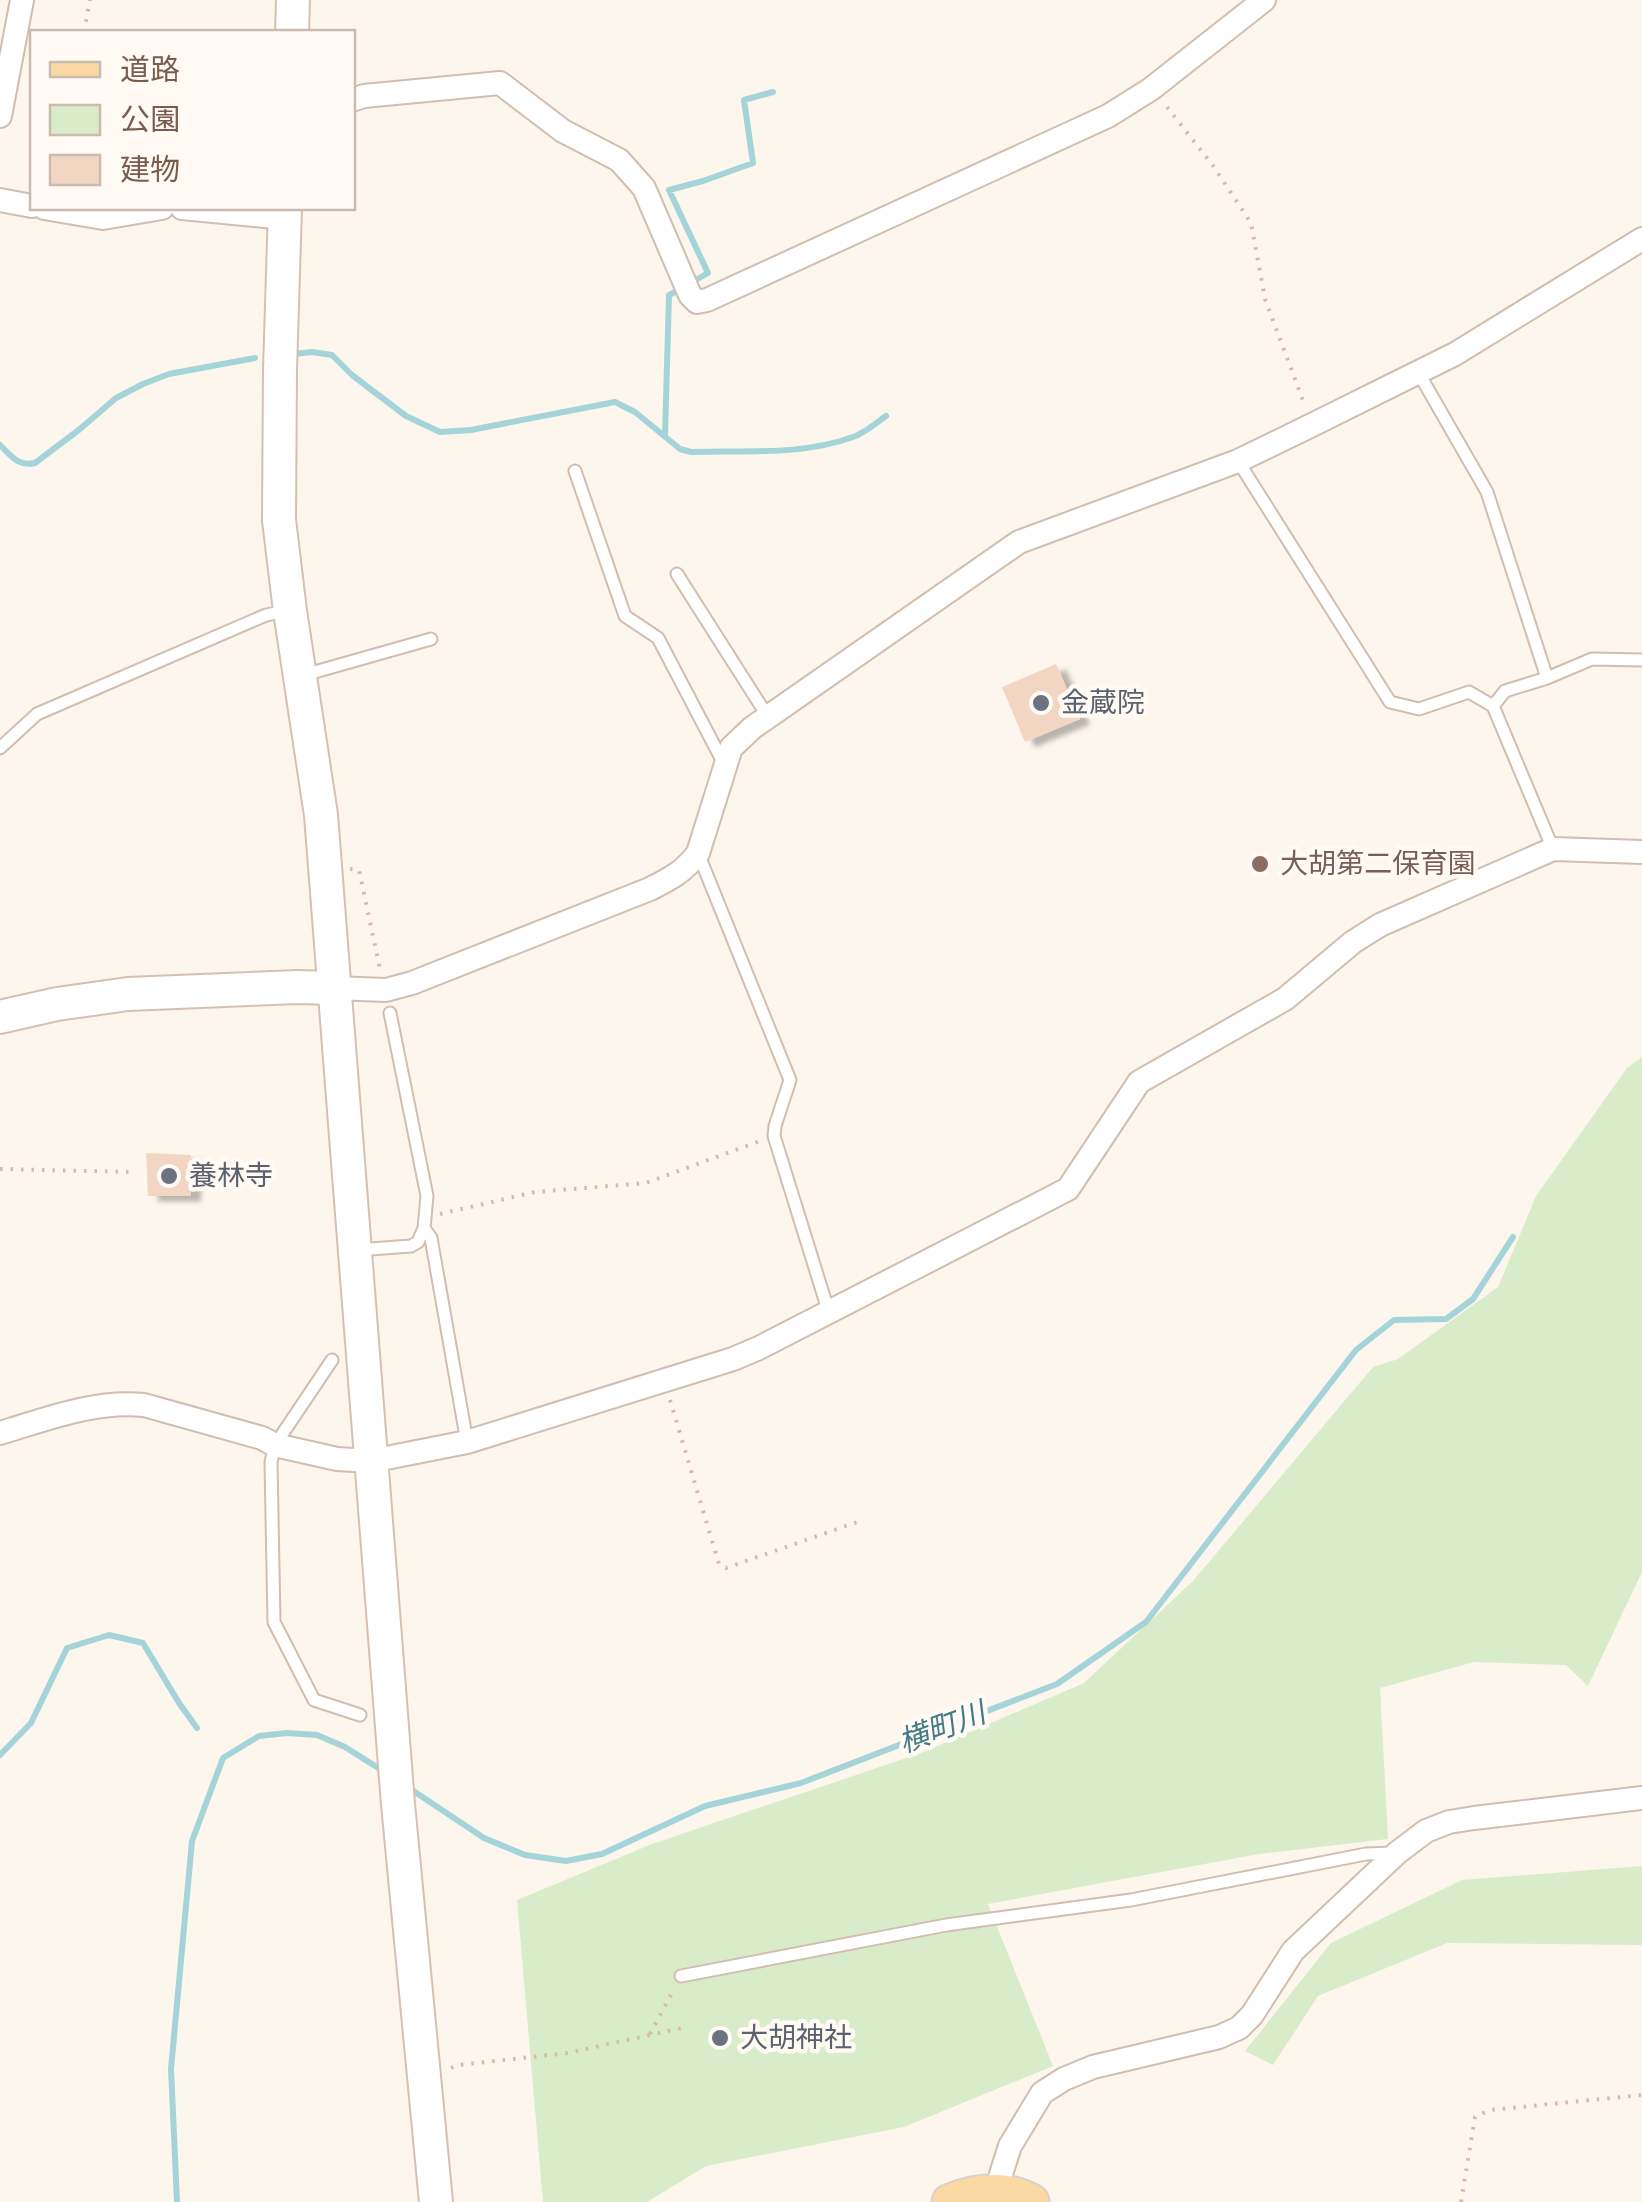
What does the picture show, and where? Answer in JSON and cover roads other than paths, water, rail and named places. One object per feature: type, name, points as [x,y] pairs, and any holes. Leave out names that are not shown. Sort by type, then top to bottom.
[{"type":"main road","points":[[950,2202],[980,2193],[1014,2197]]},
{"type":"street","points":[[0,116],[22,0]]},
{"type":"street","points":[[292,30],[293,0]]},
{"type":"street","points":[[355,99],[500,83],[564,132],[619,160],[644,188],[696,302],[1108,116],[1151,89],[1264,0]]},
{"type":"street","points":[[0,200],[30,206]]},
{"type":"street","points":[[56,210],[103,218],[150,210]]},
{"type":"street","points":[[234,210],[285,212],[279,504],[326,872],[398,1804],[436,2202]]},
{"type":"street","points":[[0,1017],[128,994],[277,988],[386,990],[650,889],[688,867],[698,853],[731,748],[752,728],[1019,542],[1238,461],[1455,354],[1642,239]]},
{"type":"street","points":[[0,1433],[78,1409],[127,1403],[262,1438],[275,1445],[337,1459],[372,1460],[467,1442],[760,1348],[1068,1189],[1139,1082],[1285,999],[1352,942],[1380,925],[1554,849],[1642,852]]},
{"type":"street","points":[[1014,2197],[1000,2174],[1010,2146],[1042,2093],[1093,2068],[1219,2038],[1239,2028],[1252,2016],[1293,1951],[1397,1853],[1426,1831],[1449,1822],[1642,1798]]},
{"type":"lane","points":[[1418,372],[1487,492],[1547,678]]},
{"type":"lane","points":[[1238,461],[1390,702],[1419,709],[1470,692],[1494,706],[1554,849]]},
{"type":"lane","points":[[576,472],[626,616],[658,638],[725,766]]},
{"type":"lane","points":[[676,574],[768,717]]},
{"type":"lane","points":[[0,748],[37,714],[266,615],[290,611]]},
{"type":"lane","points":[[300,676],[432,639]]},
{"type":"lane","points":[[1494,706],[1504,691],[1592,659],[1642,660]]},
{"type":"lane","points":[[698,853],[790,1080],[774,1136],[829,1312]]},
{"type":"lane","points":[[355,1250],[411,1246],[418,1242],[424,1223],[426,1196],[390,1013]]},
{"type":"lane","points":[[424,1223],[431,1238],[467,1442]]},
{"type":"lane","points":[[332,1360],[275,1445],[271,1462],[274,1622],[314,1700],[360,1714]]},
{"type":"lane","points":[[681,1976],[946,1924],[1131,1900],[1366,1854],[1397,1853]]},
{"type":"waterway","points":[[692,282],[708,273],[669,190],[753,163],[744,100],[773,92]]},
{"type":"waterway","points":[[665,435],[669,295],[681,289]]},
{"type":"waterway","points":[[294,354],[332,355],[406,416],[440,432],[471,430],[615,402],[635,412],[680,449],[773,451],[853,437],[886,416]]},
{"type":"waterway","points":[[0,445],[20,462],[35,463],[116,398],[143,384],[169,374],[255,358]]},
{"type":"waterway","name":"横町川","points":[[406,1786],[484,1838],[525,1855],[566,1861],[602,1854],[705,1806],[801,1783],[1057,1684],[1146,1622],[1356,1350],[1394,1320],[1446,1319],[1473,1299],[1513,1237]]},
{"type":"waterway","name":"横町川","points":[[0,1755],[31,1723],[67,1648],[109,1635],[143,1643],[197,1728]]},
{"type":"waterway","points":[[177,2202],[171,2069],[192,1841],[223,1758],[259,1736],[317,1735],[383,1771]]},
{"type":"place","name":"金蔵院","points":[[1041,703]]},
{"type":"place","name":"大胡第二保育園","points":[[1260,864]]},
{"type":"place","name":"養林寺","points":[[169,1176]]},
{"type":"place","name":"大胡神社","points":[[720,2038]]}]
